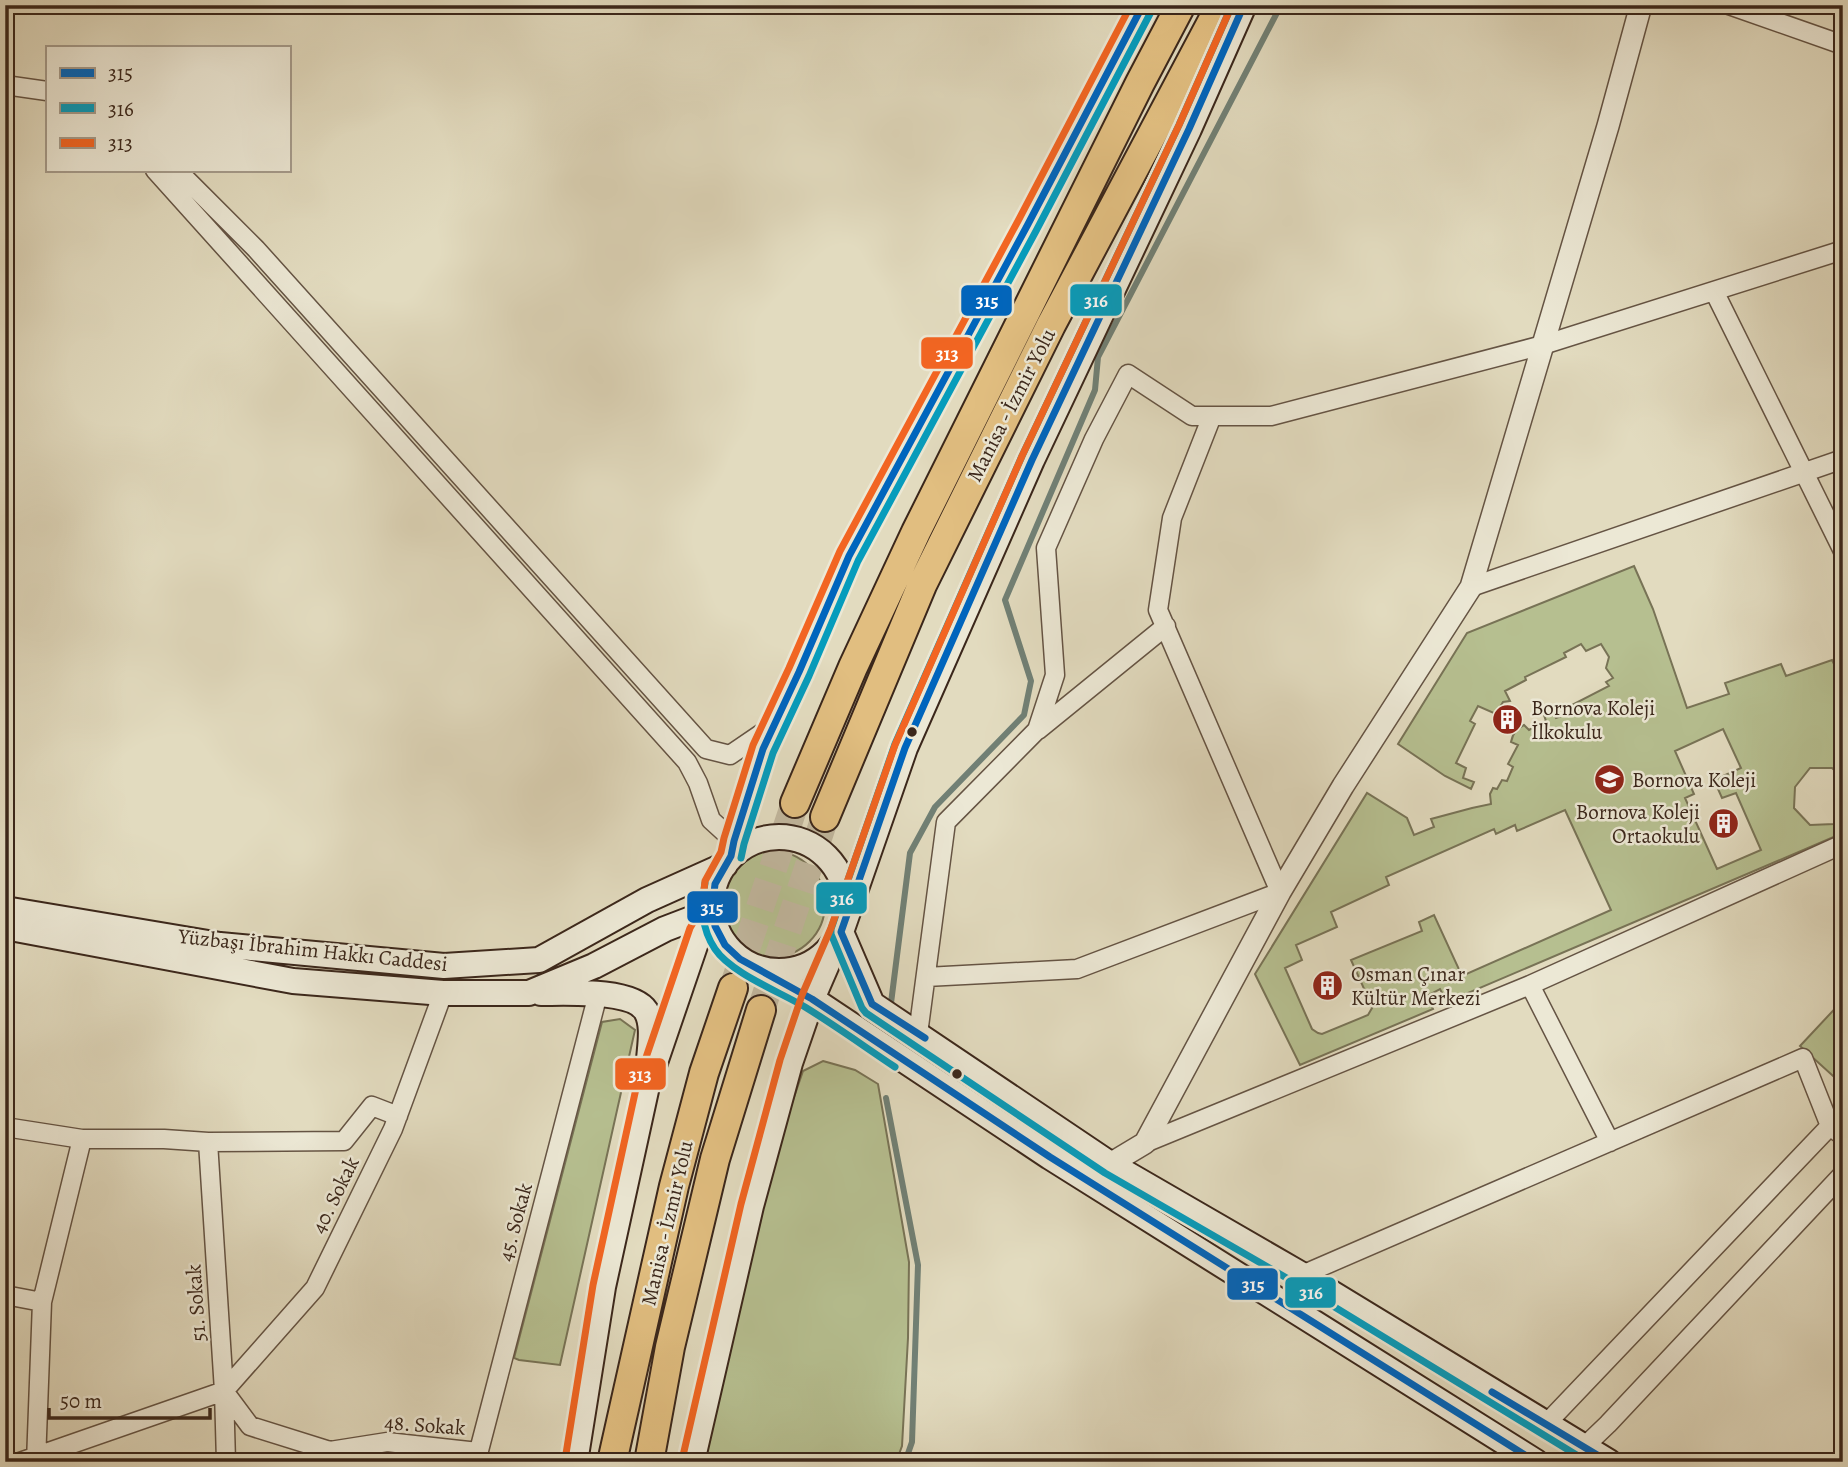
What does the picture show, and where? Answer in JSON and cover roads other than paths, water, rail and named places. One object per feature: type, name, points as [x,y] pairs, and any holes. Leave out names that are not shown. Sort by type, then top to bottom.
[{"type":"highway","name":"Manisa - İzmir Yolu","points":[[795,803],[853,667],[916,532],[1181,5]]},
{"type":"highway","name":"Manisa - İzmir Yolu","points":[[825,817],[922,585],[1052,325],[1221,5]]},
{"type":"highway","name":"Manisa - İzmir Yolu","points":[[612,1462],[674,1186],[704,1073],[733,988]]},
{"type":"highway","name":"Manisa - İzmir Yolu","points":[[649,1462],[670,1347],[715,1159],[761,1010]]},
{"type":"main road","points":[[1143,5],[849,555],[763,749],[730,854],[715,884],[712,911],[715,926],[725,945],[740,959],[812,999],[1079,1174],[1532,1461]]},
{"type":"main road","points":[[692,1462],[751,1206],[790,1063],[812,999],[841,932],[905,748],[1032,460],[1183,142],[1244,5]]},
{"type":"main road","points":[[730,854],[760,840],[782,837],[803,842],[822,853],[836,869],[845,889],[846,911],[841,932],[827,952],[807,965],[783,972],[759,969]]},
{"type":"main road","name":"Yüzbaşı İbrahim Hakkı Caddesi","points":[[5,909],[220,945],[444,966],[539,960],[730,854]]},
{"type":"main road","points":[[575,1462],[603,1287],[647,1086],[700,931],[712,911]]},
{"type":"main road","name":"Yüzbaşı İbrahim Hakkı Caddesi","points":[[5,927],[293,981],[443,993],[529,993],[594,966],[664,929],[712,911]]},
{"type":"main road","points":[[841,932],[872,1004],[1111,1164],[1302,1275],[1609,1462]]},
{"type":"main road","points":[[529,993],[598,993],[635,1001],[645,1011],[649,1021],[647,1086]]},
{"type":"street","points":[[1145,1143],[1280,892],[1343,786],[1471,587],[1608,126],[1641,5]]},
{"type":"street","points":[[1729,5],[1843,45]]},
{"type":"street","points":[[5,85],[46,91]]},
{"type":"street","points":[[5,94],[46,99]]},
{"type":"street","points":[[157,172],[687,762],[698,783],[711,820],[730,854]]},
{"type":"street","points":[[179,172],[256,249],[706,749],[730,755],[774,725]]},
{"type":"street","points":[[1037,730],[1055,675],[1046,548],[1094,439],[1128,374],[1192,416],[1271,416],[1543,345],[1843,250]]},
{"type":"street","points":[[1714,291],[1843,551]]},
{"type":"street","points":[[1212,416],[1172,518],[1158,610],[1280,892]]},
{"type":"street","points":[[1471,587],[1843,459]]},
{"type":"street","points":[[918,1034],[946,822],[1037,730],[1166,626]]},
{"type":"street","points":[[1079,1174],[1111,1164],[1145,1143],[1530,985],[1843,844]]},
{"type":"street","points":[[926,977],[1077,969],[1280,892]]},
{"type":"street","points":[[1530,985],[1610,1142]]},
{"type":"street","name":"40. Sokak","points":[[224,1391],[314,1287],[393,1129],[443,993]]},
{"type":"street","name":"45. Sokak","points":[[477,1457],[598,993]]},
{"type":"street","points":[[1302,1275],[1803,1058],[1836,1131],[1546,1424]]},
{"type":"street","points":[[5,1127],[82,1139],[344,1141],[372,1105],[398,1116]]},
{"type":"street","points":[[82,1139],[42,1302],[31,1460],[224,1391]]},
{"type":"street","name":"51. Sokak","points":[[208,1142],[226,1462]]},
{"type":"street","points":[[1584,1447],[1843,1174]]},
{"type":"street","points":[[5,1295],[42,1302]]},
{"type":"street","name":"48. Sokak","points":[[224,1391],[250,1426],[330,1451],[387,1442],[477,1457]]},
{"type":"waterway","points":[[891,1003],[910,853],[935,807],[1024,715],[1031,681],[1005,600],[1095,390],[1098,357],[1281,5]]},
{"type":"waterway","points":[[886,1098],[918,1265],[912,1442],[905,1462]]},
{"type":"tunnel","points":[[733,988],[795,803]]},
{"type":"tunnel","points":[[761,1010],[825,817]]},
{"type":"place","name":"Bornova Koleji İlkokulu","points":[[1508,720]]},
{"type":"place","name":"Bornova Koleji","points":[[1609,780]]},
{"type":"place","name":"Bornova Koleji Ortaokulu","points":[[1723,824]]},
{"type":"place","name":"Osman Çınar Kültür Merkezi","points":[[1328,986]]}]
